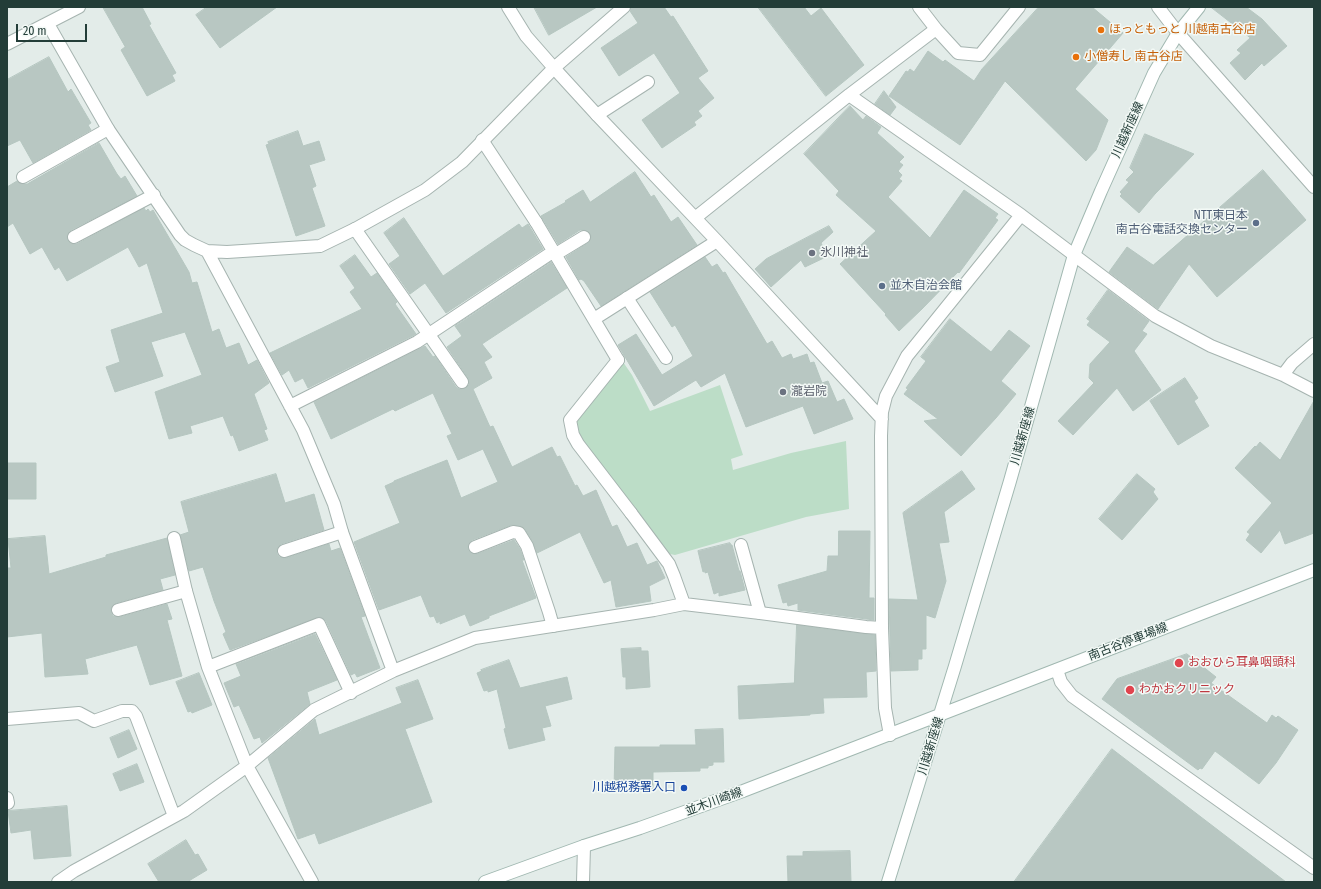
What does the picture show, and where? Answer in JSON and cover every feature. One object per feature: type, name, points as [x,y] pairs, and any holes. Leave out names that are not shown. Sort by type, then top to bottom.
[{"type":"street","points":[[7,44],[79,7]]},
{"type":"street","points":[[508,7],[526,36],[554,68],[717,240],[882,420]]},
{"type":"street","points":[[48,24],[108,129],[185,240],[207,251],[226,252],[320,246],[355,229],[425,190],[462,162],[554,68],[624,7]]},
{"type":"street","points":[[919,7],[936,29],[958,53],[980,55],[1019,7]]},
{"type":"street","points":[[1158,7],[1178,32],[1314,187]]},
{"type":"street","name":"川越新座線","points":[[888,882],[941,714],[1074,255],[1100,191],[1154,73],[1178,32],[1199,7]]},
{"type":"street","points":[[695,218],[849,95],[936,29]]},
{"type":"street","points":[[597,115],[648,82]]},
{"type":"street","points":[[849,95],[1021,215],[1155,316],[1211,346],[1283,375],[1314,391]]},
{"type":"street","points":[[23,177],[108,129]]},
{"type":"street","points":[[482,140],[555,252],[618,360],[570,420],[573,435],[578,444],[669,564],[684,604]]},
{"type":"street","points":[[74,237],[154,195]]},
{"type":"street","points":[[890,735],[885,708],[882,628],[882,420],[886,396],[907,356],[1021,215]]},
{"type":"street","points":[[355,229],[462,382]]},
{"type":"street","points":[[290,406],[418,342],[555,252],[584,237]]},
{"type":"street","points":[[594,319],[717,240]]},
{"type":"street","points":[[207,251],[303,430],[334,504],[342,532],[393,672]]},
{"type":"street","points":[[627,298],[666,358]]},
{"type":"street","points":[[1283,375],[1292,363],[1314,344]]},
{"type":"street","points":[[284,551],[342,532]]},
{"type":"street","points":[[475,547],[513,532],[519,533],[527,546],[553,626]]},
{"type":"street","points":[[174,538],[186,591],[208,667],[247,766],[312,882]]},
{"type":"street","points":[[741,545],[760,613]]},
{"type":"street","name":"南古谷停車場線","points":[[941,714],[1314,570]]},
{"type":"street","points":[[118,610],[186,591]]},
{"type":"street","points":[[58,882],[74,870],[184,811],[247,766],[314,710],[393,672],[475,638],[684,604],[882,628]]},
{"type":"street","points":[[208,667],[319,624],[351,693]]},
{"type":"street","points":[[1057,670],[1061,682],[1072,696],[1314,868]]},
{"type":"street","points":[[7,719],[79,713],[94,721],[122,711],[132,711],[136,716],[174,816]]},
{"type":"street","name":"並木川崎線","points":[[484,882],[743,791],[941,714]]},
{"type":"street","points":[[583,882],[584,846]]},
{"type":"green space","points":[[623,362],[632,375],[650,411],[720,385],[743,455],[731,459],[733,470],[791,453],[846,441],[849,509],[806,517],[675,555],[670,554],[579,440],[574,420]]},
{"type":"building","points":[[103,7],[142,7],[151,24],[149,25],[176,73],[172,75],[175,81],[147,96],[121,50],[125,47]]},
{"type":"building","points":[[207,7],[277,7],[220,48],[196,15]]},
{"type":"building","points":[[534,7],[597,7],[549,35]]},
{"type":"building","points":[[631,7],[664,7],[671,17],[673,16],[708,71],[698,78],[714,98],[698,111],[702,116],[694,122],[696,125],[662,148],[642,120],[680,93],[654,53],[619,76],[601,48],[638,23],[630,11]]},
{"type":"building","points":[[758,7],[804,7],[811,16],[821,8],[864,65],[826,96]]},
{"type":"building","points":[[1039,7],[1092,7],[1123,33],[1075,89],[1108,120],[1096,150],[1086,161],[1005,81],[960,145],[889,96],[906,71],[908,72],[910,69],[914,72],[928,51],[943,62],[945,60],[974,81],[982,69]]},
{"type":"building","points":[[1211,7],[1246,7],[1262,19],[1287,46],[1264,66],[1262,63],[1245,80],[1230,63],[1241,53],[1237,50],[1250,38]]},
{"type":"building","points":[[49,57],[68,92],[71,89],[91,123],[88,125],[91,130],[33,163],[20,140],[7,146],[7,80]]},
{"type":"building","points":[[884,91],[896,107],[890,115],[875,104]]},
{"type":"building","points":[[850,106],[863,120],[866,116],[881,127],[877,133],[904,157],[899,162],[903,165],[898,171],[902,175],[899,179],[902,181],[888,197],[930,238],[964,190],[998,214],[995,218],[998,220],[959,273],[958,272],[899,331],[885,315],[886,314],[840,264],[876,231],[836,195],[839,191],[804,154]]},
{"type":"building","points":[[298,131],[303,146],[319,141],[325,160],[309,165],[316,186],[312,188],[325,226],[296,236],[266,145],[269,144],[268,142]]},
{"type":"building","points":[[1145,134],[1194,154],[1155,194],[1139,213],[1120,196],[1122,194],[1120,192],[1129,182],[1126,180],[1134,172],[1130,168]]},
{"type":"building","points":[[99,143],[117,174],[121,179],[125,176],[137,196],[71,230],[67,236],[68,241],[73,244],[77,244],[144,208],[146,211],[148,209],[150,212],[153,210],[189,272],[192,283],[197,282],[212,332],[219,329],[226,348],[239,343],[248,365],[257,360],[269,383],[254,394],[267,429],[264,430],[268,440],[239,451],[223,416],[190,426],[192,433],[169,439],[155,392],[202,375],[185,332],[151,342],[163,376],[115,392],[106,367],[120,362],[111,330],[163,313],[147,263],[139,267],[128,247],[67,281],[59,267],[55,270],[42,247],[30,254],[13,223],[7,227],[7,187],[17,181],[27,184]]},
{"type":"building","points":[[1263,170],[1306,220],[1217,297],[1189,264],[1158,309],[1109,272],[1127,247],[1153,265]]},
{"type":"building","points":[[635,172],[651,197],[654,195],[671,222],[678,217],[697,245],[601,306],[584,281],[581,279],[579,280],[566,257],[588,243],[591,237],[590,233],[580,230],[558,244],[541,216],[566,202],[565,201],[583,190],[590,202]]},
{"type":"building","points":[[404,218],[443,276],[519,224],[522,228],[528,224],[543,249],[446,313],[425,283],[410,294],[389,264],[400,256],[384,233]]},
{"type":"building","points":[[829,226],[833,232],[821,243],[828,256],[805,267],[801,260],[771,287],[755,269],[766,259]]},
{"type":"building","points":[[355,255],[371,277],[377,273],[397,302],[395,304],[416,334],[308,388],[303,378],[295,382],[289,370],[282,375],[270,353],[362,309],[350,292],[355,288],[340,266]]},
{"type":"building","points":[[705,257],[712,267],[717,264],[723,273],[725,272],[767,344],[772,341],[782,358],[791,354],[793,359],[807,354],[810,363],[814,362],[822,383],[828,381],[837,402],[844,399],[853,419],[814,434],[803,406],[746,427],[725,373],[701,387],[696,380],[654,406],[618,345],[636,334],[662,375],[693,356],[675,325],[672,327],[650,292]]},
{"type":"building","points":[[551,262],[567,288],[482,344],[492,357],[484,362],[492,378],[473,389],[490,427],[493,426],[512,467],[552,447],[557,457],[560,456],[575,486],[577,485],[583,496],[596,490],[612,527],[617,525],[627,547],[637,543],[647,565],[657,561],[665,578],[649,586],[651,601],[616,607],[611,580],[604,583],[580,532],[537,553],[533,542],[525,529],[520,526],[511,525],[472,540],[468,546],[468,549],[471,553],[477,554],[514,540],[520,549],[524,560],[522,560],[536,598],[489,616],[489,618],[470,626],[465,614],[440,624],[440,621],[437,623],[434,616],[430,617],[421,595],[379,610],[354,542],[400,523],[385,486],[447,460],[461,498],[498,482],[483,449],[458,460],[447,436],[452,434],[433,393],[395,411],[393,409],[331,439],[314,402],[425,346],[433,357],[435,356],[456,387],[459,389],[466,388],[469,385],[468,378],[447,347],[462,336],[455,326]]},
{"type":"building","points":[[1108,290],[1149,321],[1142,331],[1147,334],[1134,351],[1161,390],[1133,411],[1117,388],[1073,435],[1058,421],[1094,383],[1089,378],[1090,364],[1110,342],[1087,325],[1090,321],[1087,319]]},
{"type":"building","points":[[950,319],[991,352],[1009,330],[1030,346],[1001,381],[1016,394],[961,456],[924,421],[938,419],[904,394],[908,389],[906,388],[926,361],[921,357]]},
{"type":"building","points":[[1185,378],[1198,398],[1194,401],[1209,426],[1178,445],[1150,401]]},
{"type":"building","points":[[1314,401],[1314,533],[1285,544],[1280,530],[1261,553],[1246,540],[1250,534],[1247,532],[1272,503],[1235,468],[1260,442],[1280,460]]},
{"type":"building","points":[[7,463],[36,463],[36,499],[7,499]]},
{"type":"building","points":[[962,471],[975,489],[944,512],[949,542],[939,543],[946,581],[935,618],[926,615],[926,649],[922,649],[922,659],[918,659],[918,670],[891,671],[889,599],[918,600],[903,513]]},
{"type":"building","points":[[276,474],[285,503],[314,494],[324,530],[281,544],[277,549],[277,554],[279,557],[286,558],[329,544],[331,551],[340,548],[365,616],[361,617],[380,668],[357,677],[355,673],[351,675],[326,621],[320,617],[230,650],[223,634],[226,632],[203,567],[189,571],[180,535],[189,532],[181,502]]},
{"type":"building","points":[[1137,474],[1155,489],[1153,492],[1158,499],[1122,540],[1099,519]]},
{"type":"building","points":[[839,531],[870,531],[869,598],[874,598],[874,620],[798,610],[798,603],[788,606],[787,602],[783,603],[778,585],[827,571],[828,556],[838,556]]},
{"type":"building","points":[[45,536],[49,574],[106,557],[106,555],[167,538],[175,575],[160,579],[163,590],[116,603],[111,608],[111,612],[113,616],[120,617],[167,604],[172,619],[167,620],[182,676],[150,685],[137,645],[85,659],[88,674],[45,677],[42,633],[7,637],[7,568],[11,568],[8,539]]},
{"type":"building","points":[[730,543],[732,545],[745,590],[719,596],[719,592],[714,594],[708,572],[703,572],[698,551]]},
{"type":"building","points":[[797,625],[875,635],[876,671],[866,672],[867,697],[823,698],[824,713],[739,719],[738,686],[794,683]]},
{"type":"building","points":[[315,634],[337,680],[307,692],[310,704],[262,743],[260,737],[254,739],[239,705],[234,707],[224,683],[241,676],[236,664]]},
{"type":"building","points":[[641,648],[641,651],[648,651],[650,687],[626,689],[626,677],[623,677],[621,649]]},
{"type":"building","points":[[1187,654],[1216,677],[1211,683],[1267,723],[1272,715],[1276,718],[1278,716],[1298,730],[1276,763],[1259,784],[1215,751],[1202,769],[1200,768],[1198,770],[1102,699],[1117,679]]},
{"type":"building","points":[[509,660],[520,688],[567,677],[572,699],[545,706],[551,726],[542,728],[545,740],[509,749],[497,689],[488,692],[488,690],[484,691],[477,673],[482,671],[481,670]]},
{"type":"building","points":[[199,673],[212,705],[192,713],[191,711],[188,712],[176,682]]},
{"type":"building","points":[[418,680],[433,719],[405,729],[432,802],[319,844],[315,833],[298,839],[268,758],[315,719],[319,735],[402,703],[396,688]]},
{"type":"building","points":[[723,729],[724,762],[713,762],[713,765],[708,766],[708,768],[700,768],[700,771],[653,772],[653,789],[614,789],[615,747],[696,745],[695,730]]},
{"type":"building","points":[[129,730],[137,749],[118,758],[110,738]]},
{"type":"building","points":[[1112,749],[1286,882],[1014,882]]},
{"type":"building","points":[[137,764],[144,782],[120,791],[113,774]]},
{"type":"building","points":[[67,806],[71,856],[34,859],[31,830],[11,833],[8,811]]},
{"type":"building","points":[[186,840],[195,855],[198,854],[207,870],[187,882],[159,882],[148,864]]},
{"type":"building","points":[[850,851],[851,882],[788,882],[787,856],[803,856],[803,852]]},
{"type":"place","name":"ほっともっと 川越南古谷店","points":[[1101,30]]},
{"type":"place","name":"小僧寿し 南古谷店","points":[[1076,57]]},
{"type":"place","name":"NTT東日本 南古谷電話交換センター","points":[[1256,223]]},
{"type":"place","name":"氷川神社","points":[[812,253]]},
{"type":"place","name":"並木自治会館","points":[[882,286]]},
{"type":"place","name":"瀧岩院","points":[[783,392]]},
{"type":"place","name":"おおひら耳鼻咽頭科","points":[[1179,663]]},
{"type":"place","name":"わかおクリニック","points":[[1130,690]]},
{"type":"place","name":"川越税務署入口","points":[[684,788]]}]
